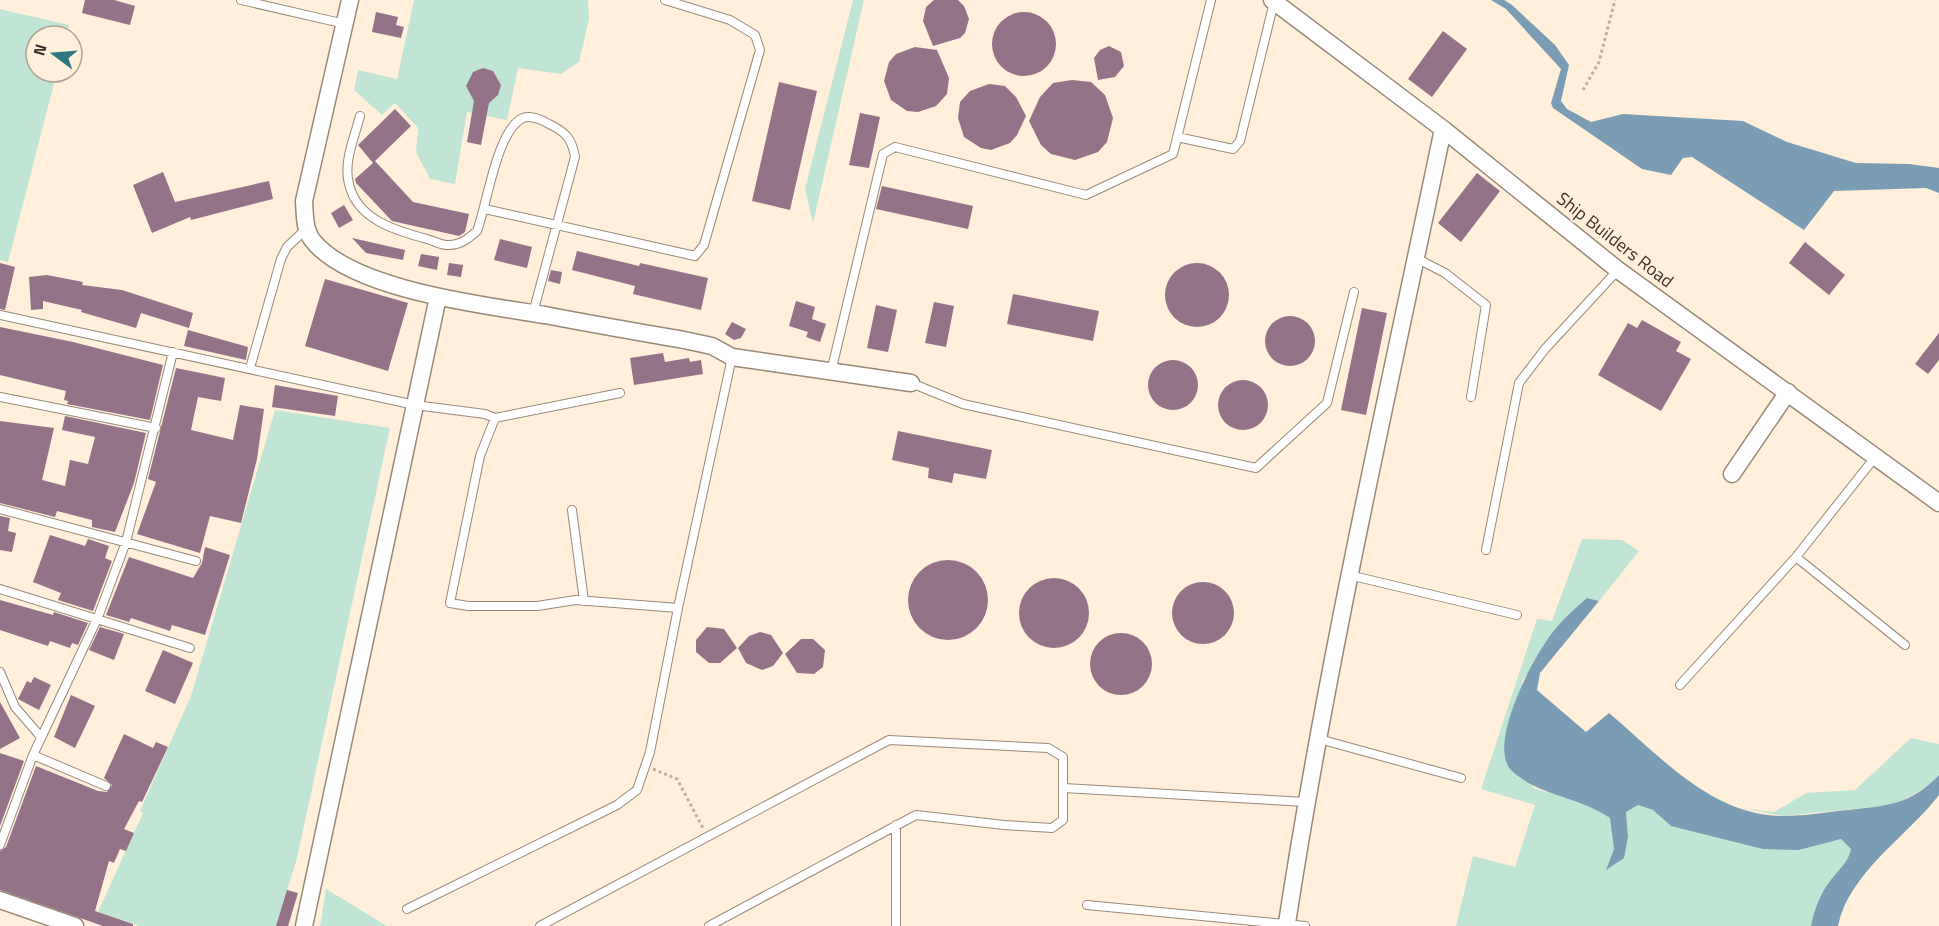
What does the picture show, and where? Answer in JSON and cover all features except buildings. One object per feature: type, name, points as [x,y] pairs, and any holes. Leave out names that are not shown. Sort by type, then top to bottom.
[{"type":"street","points":[[350,0],[310,166],[304,201],[306,228],[311,239],[322,250],[342,263],[378,278],[438,297],[694,342],[712,346],[732,357],[911,383]]},
{"type":"street","name":"Ship Builders Road","points":[[1273,1],[1443,129],[1618,270],[1939,503]]},
{"type":"street","points":[[1287,922],[1306,802],[1348,575],[1443,129]]},
{"type":"street","points":[[304,926],[438,297]]},
{"type":"street","points":[[1732,474],[1788,392]]},
{"type":"street","points":[[0,900],[75,926]]},
{"type":"lane","points":[[241,0],[345,24]]},
{"type":"lane","points":[[485,209],[695,256],[704,245],[760,50],[755,35],[730,20],[665,0]]},
{"type":"lane","points":[[831,372],[883,154],[895,147],[1086,195],[1173,154],[1211,0]]},
{"type":"lane","points":[[1177,137],[1233,148],[1240,141],[1273,1]]},
{"type":"lane","points":[[360,116],[348,164],[348,183],[366,211],[387,228],[449,246],[465,241],[477,231],[505,136],[515,123],[525,117],[540,119],[563,130],[573,141],[575,157],[559,226],[533,313]]},
{"type":"lane","points":[[250,368],[281,259],[287,247],[306,228]]},
{"type":"lane","points":[[1416,258],[1445,273],[1486,305],[1471,396]]},
{"type":"lane","points":[[1486,550],[1519,383],[1545,349],[1618,270]]},
{"type":"lane","points":[[911,383],[963,404],[1256,468],[1327,403],[1354,292]]},
{"type":"lane","points":[[0,315],[415,405],[486,414],[495,418],[620,393]]},
{"type":"lane","points":[[0,845],[33,755],[98,617],[126,542],[173,352]]},
{"type":"lane","points":[[407,909],[617,805],[636,790],[646,766],[732,357]]},
{"type":"lane","points":[[0,397],[156,428]]},
{"type":"lane","points":[[495,418],[480,456],[450,603],[468,606],[537,606],[584,601],[678,608]]},
{"type":"lane","points":[[1680,685],[1796,557],[1876,456]]},
{"type":"lane","points":[[0,509],[196,561]]},
{"type":"lane","points":[[572,510],[584,601]]},
{"type":"lane","points":[[1796,557],[1905,645]]},
{"type":"lane","points":[[1348,575],[1517,615]]},
{"type":"lane","points":[[0,589],[98,617],[190,648]]},
{"type":"lane","points":[[0,672],[15,707],[41,737]]},
{"type":"lane","points":[[1318,739],[1461,778]]},
{"type":"lane","points":[[540,926],[889,740],[1048,748],[1063,757],[1063,820],[1052,828],[1004,825],[916,814],[709,926]]},
{"type":"lane","points":[[33,755],[106,786]]},
{"type":"lane","points":[[1064,788],[1306,802]]},
{"type":"lane","points":[[896,825],[896,926]]},
{"type":"lane","points":[[1087,905],[1287,922],[1305,926]]},
{"type":"path","points":[[1583,90],[1599,62],[1615,0]]},
{"type":"path","points":[[646,766],[677,779],[707,836]]},
{"type":"green space","points":[[414,0],[588,0],[589,19],[579,62],[561,74],[518,68],[507,120],[467,112],[455,184],[430,179],[416,152],[418,128],[395,103],[382,115],[354,90],[358,70],[397,79]]},
{"type":"green space","points":[[853,0],[864,0],[813,223],[805,189]]},
{"type":"green space","points":[[0,9],[65,24],[24,24],[24,84],[54,84],[8,262],[0,260]]},
{"type":"green space","points":[[275,410],[390,428],[297,858],[276,926],[140,926],[98,912],[143,813],[140,811],[191,696]]},
{"type":"green space","points":[[1582,539],[1622,540],[1639,551],[1599,601],[1587,598],[1522,681],[1533,788],[1591,805],[1611,818],[1614,849],[1607,869],[1628,837],[1626,812],[1638,805],[1653,810],[1671,826],[1799,850],[1841,839],[1851,849],[1850,854],[1823,891],[1811,926],[1456,926],[1473,856],[1515,867],[1535,805],[1481,789],[1537,619],[1552,621]]},
{"type":"green space","points":[[1911,738],[1939,744],[1939,775],[1928,786],[1894,805],[1782,816],[1741,808],[1774,812],[1806,793],[1855,790]]},
{"type":"green space","points":[[326,889],[387,926],[320,926]]},
{"type":"water","points":[[1491,0],[1504,0],[1512,5],[1555,45],[1569,65],[1561,101],[1567,109],[1591,122],[1623,114],[1743,121],[1787,142],[1856,163],[1909,164],[1939,168],[1939,193],[1926,188],[1834,191],[1804,230],[1692,157],[1683,158],[1671,175],[1642,169],[1553,108],[1551,103],[1561,69],[1506,9]]},
{"type":"water","points":[[1587,598],[1599,601],[1540,673],[1537,690],[1586,732],[1609,713],[1688,781],[1710,795],[1733,806],[1757,813],[1799,815],[1874,807],[1897,802],[1918,793],[1939,775],[1939,795],[1866,872],[1844,907],[1838,926],[1811,926],[1823,891],[1850,854],[1851,849],[1841,839],[1799,850],[1763,849],[1671,826],[1653,810],[1638,805],[1626,812],[1628,837],[1624,858],[1606,870],[1614,849],[1610,818],[1585,805],[1534,786],[1512,771],[1505,759],[1505,741],[1516,698],[1548,639],[1564,619]]}]
